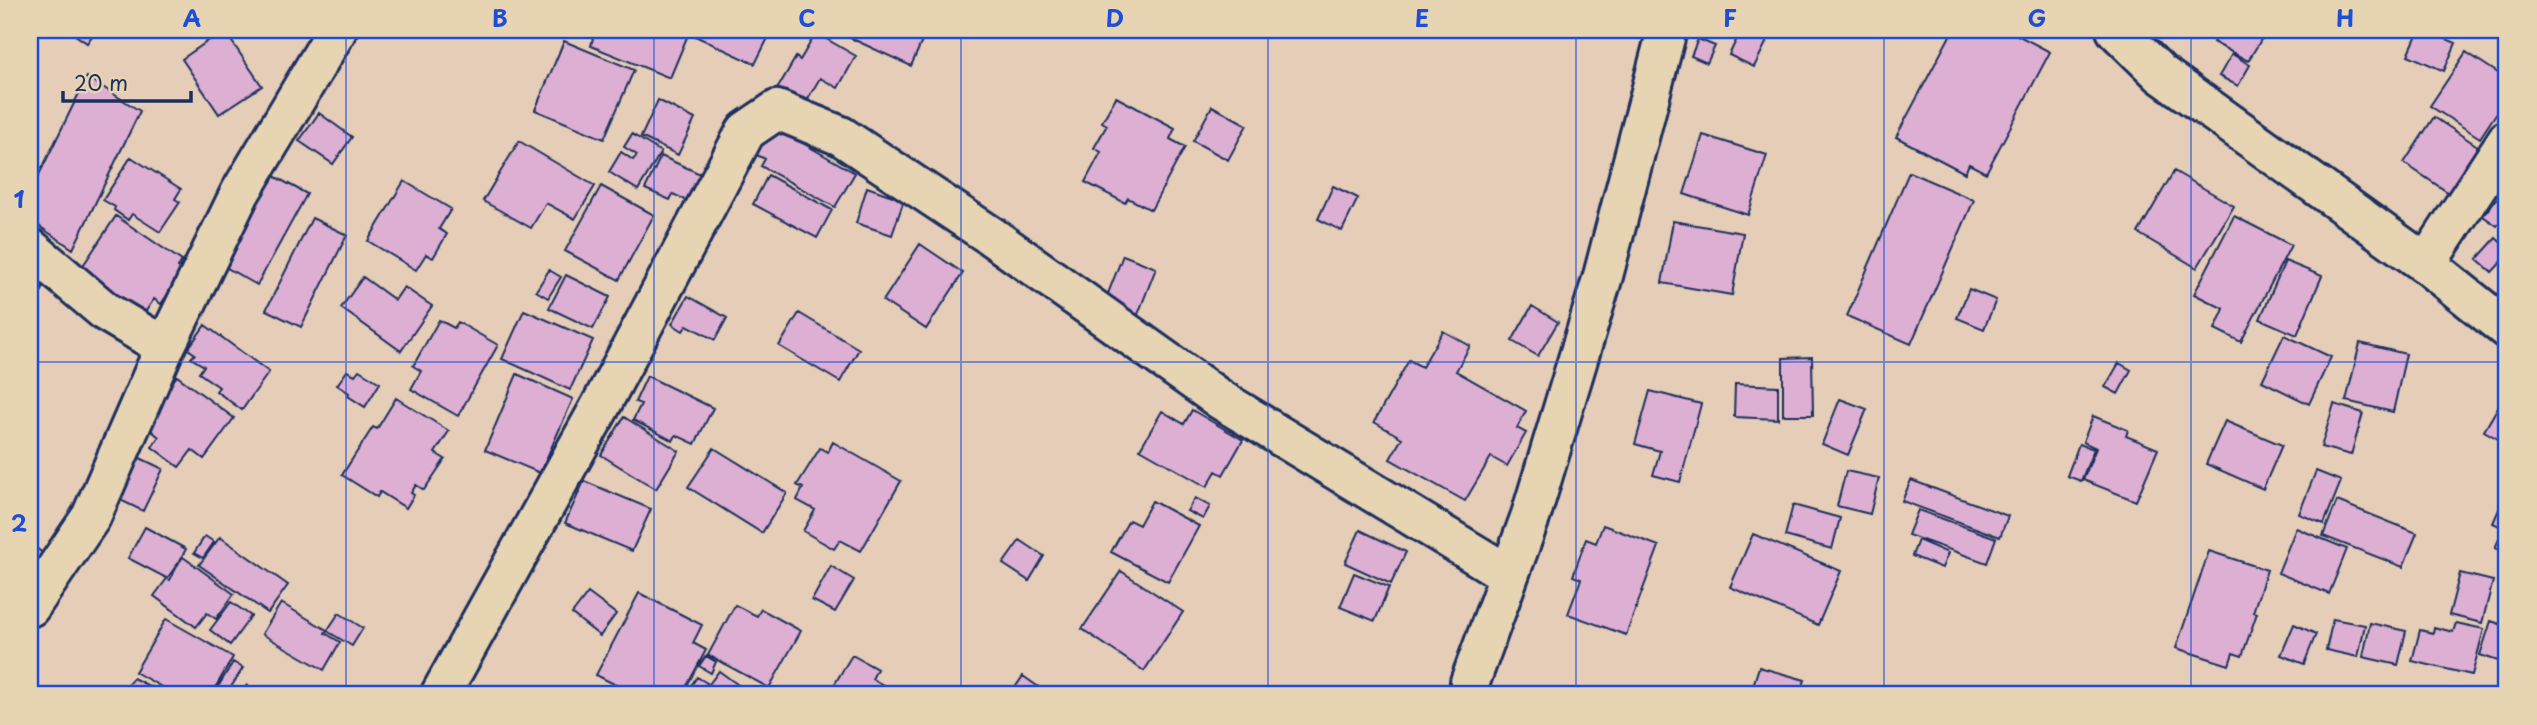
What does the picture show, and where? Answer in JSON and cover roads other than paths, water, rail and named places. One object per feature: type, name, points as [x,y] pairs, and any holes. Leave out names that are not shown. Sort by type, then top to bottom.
[{"type":"street","points":[[30,607],[92,517],[165,347],[240,193],[337,30]]},
{"type":"street","points":[[1469,695],[1470,682],[1531,515],[1603,276],[1667,30]]},
{"type":"street","points":[[2116,30],[2161,74],[2426,264],[2507,330]]},
{"type":"street","points":[[440,695],[600,407],[746,131],[777,110],[841,136],[991,236],[1221,400],[1509,575]]},
{"type":"street","points":[[2426,264],[2507,139]]},
{"type":"street","points":[[30,248],[106,312],[165,347]]}]
